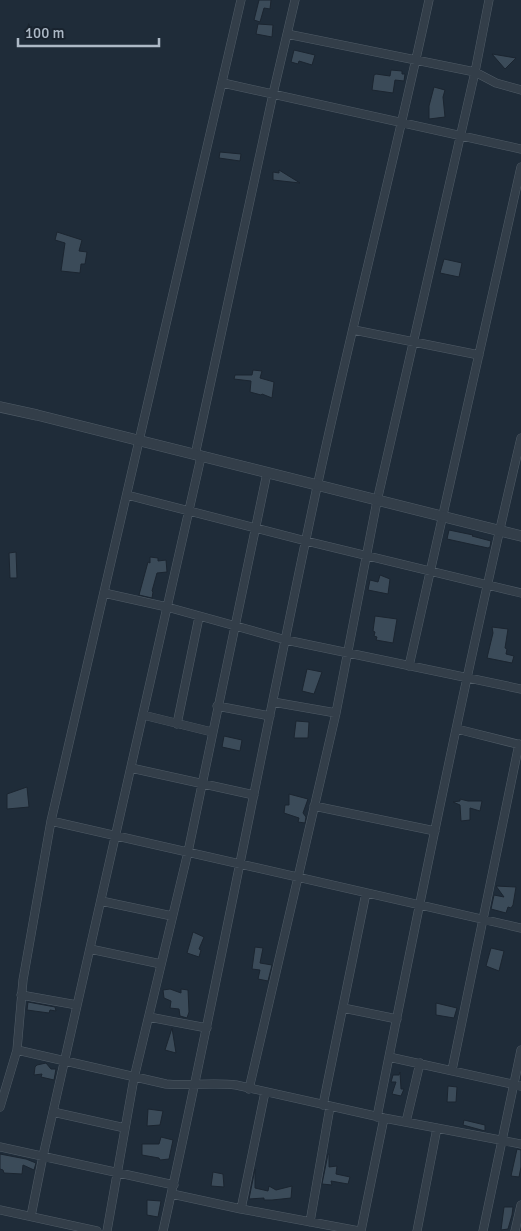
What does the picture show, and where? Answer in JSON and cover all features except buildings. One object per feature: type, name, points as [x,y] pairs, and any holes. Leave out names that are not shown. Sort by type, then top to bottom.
[{"type":"street","points":[[0,1107],[17,1050],[21,995],[51,821],[241,0]]},
{"type":"street","points":[[31,1216],[64,1061],[102,901],[189,510],[198,456],[273,94],[295,0]]},
{"type":"street","points":[[163,1231],[208,1028],[317,486],[403,122],[429,0]]},
{"type":"street","points":[[249,1089],[336,713],[378,501],[412,343],[490,0]]},
{"type":"street","points":[[287,34],[475,72],[496,83],[521,90]]},
{"type":"street","points":[[223,83],[521,149]]},
{"type":"street","points":[[410,666],[521,167]]},
{"type":"street","points":[[354,330],[479,356]]},
{"type":"street","points":[[0,407],[521,536]]},
{"type":"street","points":[[172,1194],[315,1226],[360,1231],[381,1118],[389,1056],[419,905],[487,585],[521,438]]},
{"type":"street","points":[[107,1231],[134,1078],[188,852],[267,473]]},
{"type":"street","points":[[127,495],[521,593]]},
{"type":"street","points":[[104,593],[286,640],[521,689]]},
{"type":"street","points":[[177,724],[199,617]]},
{"type":"street","points":[[273,702],[336,713]]},
{"type":"street","points":[[217,706],[270,716]]},
{"type":"street","points":[[143,715],[212,732]]},
{"type":"street","points":[[452,1070],[520,745],[457,729]]},
{"type":"street","points":[[132,768],[254,795]]},
{"type":"street","points":[[314,806],[435,831]]},
{"type":"street","points":[[51,821],[521,928]]},
{"type":"street","points":[[315,1226],[327,1106],[343,1008],[366,893]]},
{"type":"street","points":[[102,901],[172,916]]},
{"type":"street","points":[[90,949],[161,964]]},
{"type":"street","points":[[21,995],[77,1005]]},
{"type":"street","points":[[343,1008],[397,1019]]},
{"type":"street","points":[[149,1017],[208,1028]]},
{"type":"street","points":[[17,1050],[166,1084],[224,1084],[381,1118],[521,1144]]},
{"type":"street","points":[[483,1231],[503,1140],[518,1085],[521,1050]]},
{"type":"street","points":[[389,1056],[518,1085]]},
{"type":"street","points":[[406,1122],[420,1063]]},
{"type":"street","points":[[241,1209],[265,1092]]},
{"type":"street","points":[[53,1112],[126,1128]]},
{"type":"street","points":[[417,1231],[437,1128]]},
{"type":"street","points":[[0,1147],[174,1185]]},
{"type":"street","points":[[515,1231],[521,1205]]},
{"type":"street","points":[[0,1210],[97,1231]]}]
